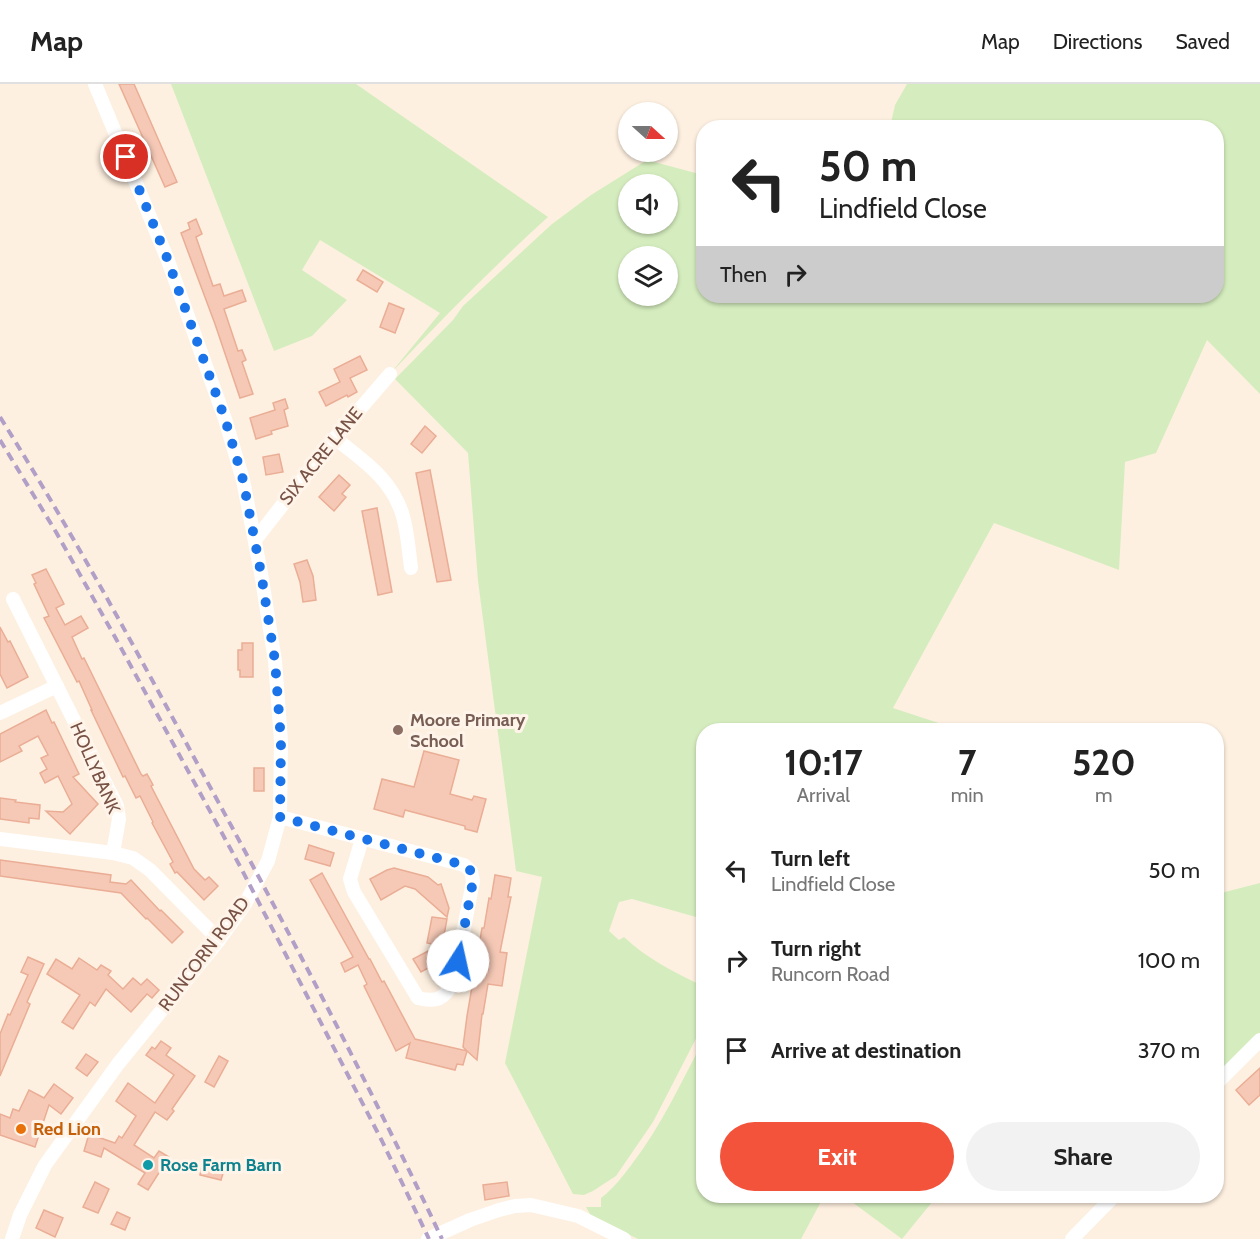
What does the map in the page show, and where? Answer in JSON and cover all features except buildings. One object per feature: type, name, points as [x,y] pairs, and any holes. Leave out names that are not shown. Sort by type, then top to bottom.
[{"type":"street","name":"RUNCORN ROAD","points":[[12,1239],[20,1215],[45,1165],[118,1064],[219,940],[245,904],[268,861],[280,817],[281,741],[276,670],[261,573],[243,480],[225,419],[167,258],[95,84]]},
{"type":"street","name":"SIX ACRE LANE","points":[[255,540],[335,438],[390,374]]},
{"type":"street","points":[[335,438],[380,475],[392,493],[402,514],[411,568]]},
{"type":"street","name":"HOLLYBANK","points":[[13,599],[117,806],[119,819],[112,853]]},
{"type":"street","points":[[0,713],[57,686]]},
{"type":"street","points":[[280,817],[464,865],[471,871],[473,881],[454,981],[448,992],[439,999],[418,998],[354,891],[350,879],[362,839]]},
{"type":"street","points":[[0,838],[112,853],[133,858],[150,870],[219,940]]},
{"type":"street","points":[[1224,1076],[1260,1040]]},
{"type":"street","points":[[1072,1239],[1107,1203]]},
{"type":"street","points":[[428,1239],[499,1210],[531,1205],[578,1216],[624,1239]]},
{"type":"green space","points":[[171,84],[356,84],[548,217],[467,294],[390,374],[440,313],[320,240],[302,270],[347,300],[312,336],[274,351]]},
{"type":"green space","points":[[907,84],[1260,84],[1260,394],[1207,340],[1156,453],[1125,462],[1119,570],[994,523],[893,708],[939,723],[696,723],[696,917],[632,899],[619,902],[609,931],[619,940],[624,937],[642,952],[696,983],[696,1039],[653,1122],[616,1176],[584,1195],[573,1194],[505,1063],[542,877],[516,871],[478,581],[468,453],[395,379],[453,320],[463,306],[552,224],[618,178],[618,234],[678,234],[678,174],[625,174],[644,162],[654,162],[696,173],[696,303],[1224,303],[1224,120],[892,120],[895,105]]},
{"type":"green space","points":[[1260,883],[1260,1033],[1224,1067],[1224,892]]},
{"type":"green space","points":[[696,1054],[696,1203],[820,1203],[801,1239],[638,1239],[591,1216],[586,1207],[601,1207],[601,1198],[618,1182],[642,1150]]},
{"type":"green space","points":[[853,1203],[931,1203],[902,1239]]},
{"type":"railway","points":[[0,417],[102,588],[261,881],[354,1059],[442,1239]]},
{"type":"railway","points":[[0,440],[56,532],[241,868],[382,1141],[429,1239]]},
{"type":"place","name":"Moore Primary School","points":[[398,730]]},
{"type":"place","name":"Red Lion","points":[[21,1129]]},
{"type":"place","name":"Rose Farm Barn","points":[[148,1165]]},
{"type":"route","points":[[126,157],[167,258],[225,419],[243,480],[275,661],[281,741],[280,817],[464,865],[471,871],[473,881],[458,961]]}]
